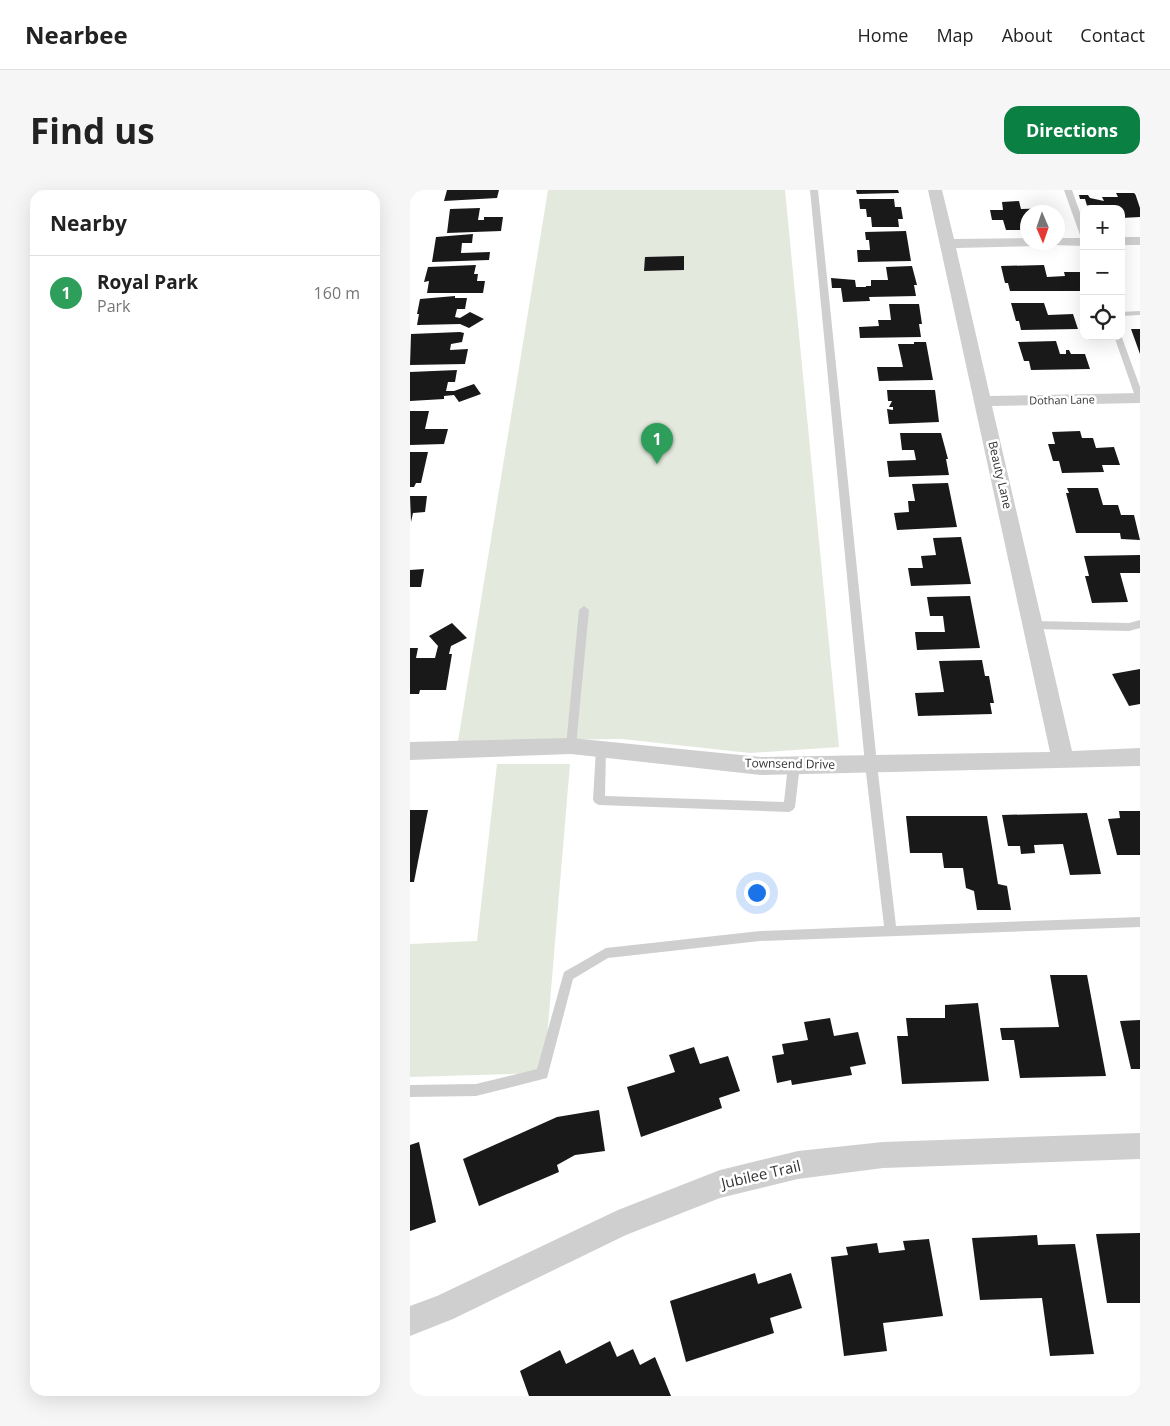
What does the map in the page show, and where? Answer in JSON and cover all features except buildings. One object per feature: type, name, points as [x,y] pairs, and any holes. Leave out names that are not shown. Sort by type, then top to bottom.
[{"type":"street","name":"Beauty Lane","points":[[935,190],[984,401],[1063,760]]},
{"type":"street","points":[[1125,241],[1140,241]]},
{"type":"street","points":[[947,244],[1020,242]]},
{"type":"street","points":[[1065,242],[1080,242]]},
{"type":"street","name":"Dothan Lane","points":[[984,401],[1140,398]]},
{"type":"street","name":"Townsend Drive","points":[[410,751],[572,746],[761,766],[1140,757]]},
{"type":"street","name":"Jubilee Trail","points":[[410,1321],[443,1309],[618,1224],[720,1184],[798,1165],[883,1155],[1140,1146]]},
{"type":"lane","points":[[814,190],[871,764],[891,931]]},
{"type":"lane","points":[[1068,190],[1080,224]]},
{"type":"lane","points":[[1125,314],[1140,314]]},
{"type":"lane","points":[[1119,340],[1140,398]]},
{"type":"lane","points":[[572,746],[584,610]]},
{"type":"lane","points":[[1033,625],[1130,627],[1140,624]]},
{"type":"lane","points":[[601,749],[599,800],[789,807],[794,765]]},
{"type":"lane","points":[[410,1090],[476,1090],[542,1074],[568,976],[606,953],[760,936],[1140,922]]},
{"type":"shaded area","points":[[548,190],[785,190],[839,747],[750,753],[622,739],[458,741]]},
{"type":"shaded area","points":[[497,764],[570,764],[544,1073],[410,1077],[410,944],[477,941]]},
{"type":"place","name":"Royal Park","points":[[657,464]]}]
